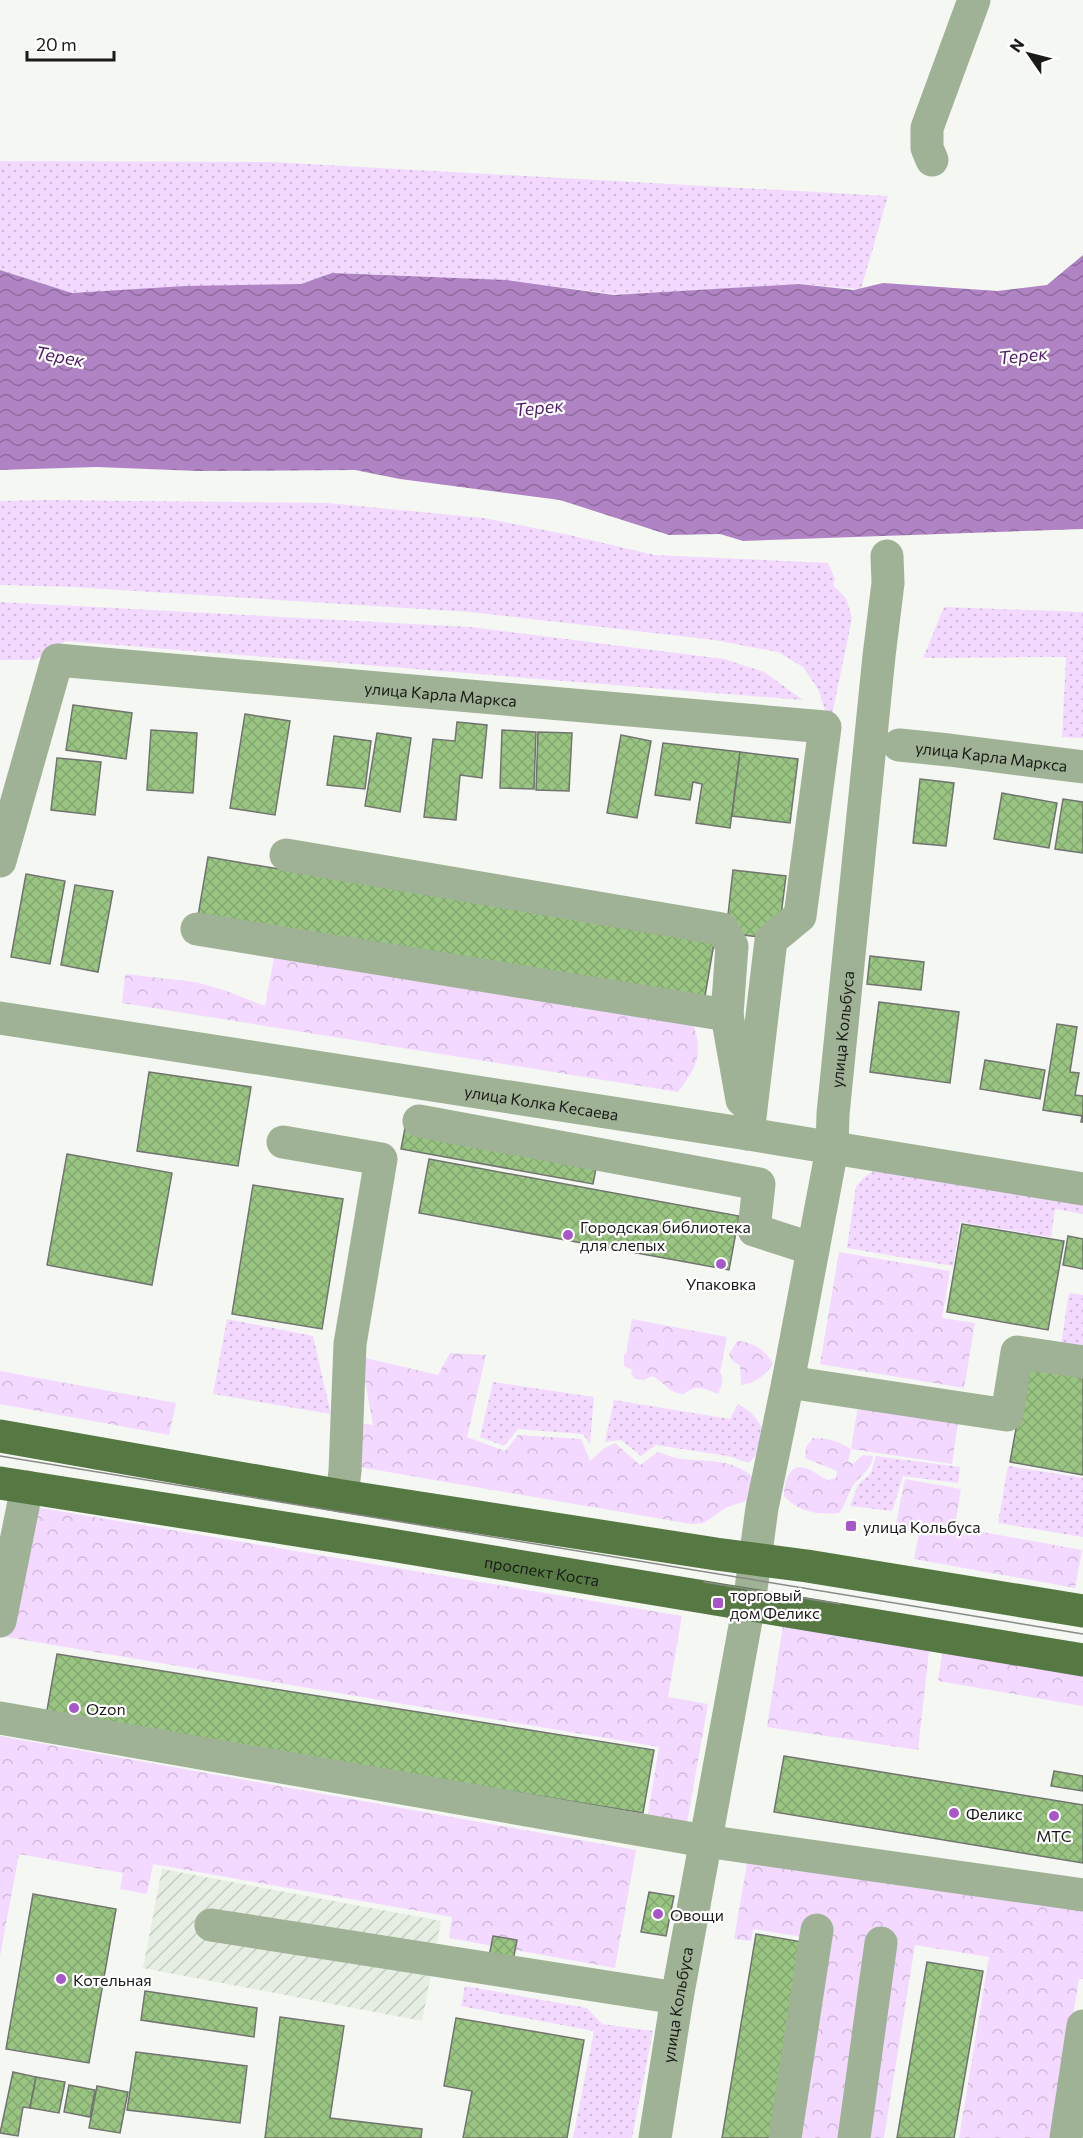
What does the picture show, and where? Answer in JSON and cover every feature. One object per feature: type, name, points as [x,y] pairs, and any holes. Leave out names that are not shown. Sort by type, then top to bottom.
[{"type":"main road","points":[[0,1436],[342,1496],[1083,1611]]},
{"type":"main road","name":"проспект Коста","points":[[13,1485],[1083,1660]]},
{"type":"street","points":[[932,160],[927,148],[927,128],[974,0]]},
{"type":"street","name":"улица Кольбуса","points":[[655,2138],[677,1998],[749,1604],[753,1559],[832,1149],[833,1114],[888,584],[887,556]]},
{"type":"street","name":"улица Карла Маркса","points":[[0,861],[57,660],[825,727],[800,916],[771,940],[748,1134]]},
{"type":"street","name":"улица Карла Маркса","points":[[899,746],[1083,767]]},
{"type":"street","points":[[286,855],[722,929],[732,946],[727,1015],[748,1134]]},
{"type":"street","points":[[197,929],[727,1015]]},
{"type":"street","name":"улица Колка Кесаева","points":[[0,1018],[748,1134],[1083,1189]]},
{"type":"street","points":[[419,1121],[759,1184],[754,1230],[813,1249]]},
{"type":"street","points":[[283,1142],[381,1159],[350,1344],[342,1496]]},
{"type":"street","points":[[788,1382],[1007,1415],[1017,1352],[1083,1362]]},
{"type":"street","points":[[0,1621],[13,1485]]},
{"type":"street","points":[[0,1718],[705,1841],[1083,1895]]},
{"type":"street","points":[[211,1925],[677,1998]]},
{"type":"street","points":[[785,2138],[817,1930]]},
{"type":"street","points":[[854,2138],[881,1943]]},
{"type":"street","points":[[1066,2138],[1083,2025]]},
{"type":"shaded area","points":[[162,1869],[441,1921],[422,2021],[143,1968]]},
{"type":"green space","points":[[0,161],[272,162],[888,196],[861,289],[799,284],[621,295],[507,280],[332,273],[301,284],[72,293],[0,270]]},
{"type":"green space","points":[[0,501],[327,503],[484,518],[655,555],[828,563],[835,579],[833,585],[846,598],[852,618],[830,725],[818,689],[803,667],[778,652],[714,640],[470,612],[73,587],[0,585]]},
{"type":"green space","points":[[0,602],[471,627],[724,659],[764,672],[803,700],[66,641],[35,660],[0,660]]},
{"type":"green space","points":[[944,607],[1083,612],[1083,738],[1062,737],[1066,657],[923,658]]},
{"type":"green space","points":[[276,947],[690,1019],[698,1040],[697,1058],[678,1092],[122,1003],[125,974],[195,982],[224,990],[265,1006]]},
{"type":"green space","points":[[875,1170],[1083,1203],[1083,1214],[1055,1209],[1051,1237],[960,1222],[953,1266],[847,1248],[856,1186]]},
{"type":"green space","points":[[839,1252],[950,1271],[942,1318],[975,1323],[964,1388],[820,1364]]},
{"type":"green space","points":[[1069,1293],[1083,1295],[1083,1360],[1059,1356]]},
{"type":"green space","points":[[227,1319],[313,1336],[331,1414],[213,1394]]},
{"type":"green space","points":[[632,1319],[727,1337],[720,1372],[722,1383],[718,1394],[700,1388],[692,1389],[684,1394],[670,1389],[652,1376],[644,1380],[635,1379],[631,1373],[632,1370],[624,1366],[624,1354],[626,1354]]},
{"type":"green space","points":[[737,1341],[758,1348],[771,1359],[773,1364],[759,1378],[741,1385],[740,1366],[729,1354]]},
{"type":"green space","points":[[450,1353],[486,1355],[467,1437],[505,1451],[518,1435],[581,1439],[590,1461],[603,1449],[615,1443],[640,1465],[658,1452],[681,1459],[721,1462],[739,1468],[757,1480],[754,1498],[725,1508],[704,1523],[691,1524],[342,1464],[338,1420],[373,1425],[361,1357],[438,1375]]},
{"type":"green space","points":[[0,1371],[176,1403],[169,1435],[0,1404]]},
{"type":"green space","points":[[493,1382],[594,1397],[590,1444],[583,1434],[518,1429],[504,1446],[480,1437]]},
{"type":"green space","points":[[614,1400],[730,1419],[738,1404],[755,1418],[766,1438],[760,1451],[749,1463],[728,1456],[656,1445],[641,1456],[621,1440],[605,1442]]},
{"type":"green space","points":[[859,1400],[959,1415],[952,1464],[851,1449]]},
{"type":"green space","points":[[813,1438],[833,1440],[851,1449],[848,1461],[853,1464],[863,1455],[873,1456],[869,1468],[853,1486],[839,1513],[802,1509],[784,1496],[788,1476],[791,1471],[799,1467],[808,1469],[828,1480],[836,1478],[837,1471],[805,1458],[806,1447]]},
{"type":"green space","points":[[876,1456],[960,1467],[958,1483],[903,1476],[892,1511],[850,1506],[858,1485],[871,1473]]},
{"type":"green space","points":[[1008,1466],[1083,1478],[1083,1537],[998,1523]]},
{"type":"green space","points":[[905,1479],[961,1489],[955,1527],[1082,1550],[1075,1588],[914,1559],[919,1533],[895,1528]]},
{"type":"green space","points":[[11,1503],[682,1616],[668,1697],[708,1704],[682,1851],[647,1820],[659,1747],[0,1636]]},
{"type":"green space","points":[[784,1619],[930,1642],[918,1750],[767,1727]]},
{"type":"green space","points":[[943,1648],[1083,1670],[1083,1706],[938,1681]]},
{"type":"green space","points":[[0,1736],[636,1850],[615,1968],[449,1938],[452,1917],[153,1864],[147,1894],[120,1889],[123,1873],[19,1854],[0,1956]]},
{"type":"green space","points":[[752,1834],[1083,1888],[1083,1979],[1079,1979],[1053,2138],[959,2138],[989,1957],[915,1945],[884,2138],[795,2138],[827,1941],[753,1929],[751,1941],[734,1939]]},
{"type":"green space","points":[[465,1986],[587,2008],[602,2024],[653,2031],[632,2138],[573,2138],[594,2031],[461,2006]]},
{"type":"water","name":"Терек","points":[[1083,255],[1083,529],[743,541],[720,534],[669,535],[560,500],[400,479],[355,470],[198,471],[97,467],[0,470],[0,270],[72,293],[185,286],[301,284],[332,273],[507,280],[614,295],[799,284],[854,290],[883,283],[997,291],[1047,285]]},
{"type":"building","points":[[73,705],[132,713],[126,759],[66,750]]},
{"type":"building","points":[[245,714],[290,721],[275,815],[230,808]]},
{"type":"building","points":[[457,722],[487,725],[482,778],[460,775],[456,820],[424,817],[433,739],[455,741]]},
{"type":"building","points":[[151,730],[197,733],[193,793],[147,790]]},
{"type":"building","points":[[502,730],[536,732],[534,789],[500,788]]},
{"type":"building","points":[[538,732],[572,733],[569,791],[536,790]]},
{"type":"building","points":[[377,733],[411,738],[400,812],[365,806]]},
{"type":"building","points":[[621,735],[651,741],[637,818],[607,813]]},
{"type":"building","points":[[334,736],[371,741],[365,789],[327,785]]},
{"type":"building","points":[[663,743],[740,752],[730,828],[696,823],[702,784],[693,782],[690,800],[655,795]]},
{"type":"building","points":[[740,752],[798,759],[790,823],[732,816]]},
{"type":"building","points":[[57,758],[101,762],[95,815],[51,810]]},
{"type":"building","points":[[920,779],[954,783],[946,846],[913,843]]},
{"type":"building","points":[[1002,793],[1057,803],[1049,848],[994,839]]},
{"type":"building","points":[[1063,799],[1083,802],[1083,853],[1055,849]]},
{"type":"building","points":[[208,857],[714,943],[704,1002],[198,916]]},
{"type":"building","points":[[733,870],[786,876],[778,939],[726,933]]},
{"type":"building","points":[[26,874],[65,881],[50,964],[11,957]]},
{"type":"building","points":[[75,885],[113,891],[98,972],[61,965]]},
{"type":"building","points":[[870,956],[924,962],[921,990],[867,984]]},
{"type":"building","points":[[879,1002],[959,1012],[950,1083],[870,1072]]},
{"type":"building","points":[[1057,1024],[1077,1027],[1070,1072],[1079,1073],[1075,1095],[1083,1096],[1083,1122],[1081,1122],[1082,1116],[1043,1110]]},
{"type":"building","points":[[985,1060],[1045,1070],[1040,1099],[980,1089]]},
{"type":"building","points":[[149,1072],[251,1087],[238,1166],[137,1151]]},
{"type":"building","points":[[405,1128],[597,1163],[593,1184],[401,1149]]},
{"type":"building","points":[[67,1154],[172,1173],[152,1285],[47,1265]]},
{"type":"building","points":[[429,1159],[739,1216],[729,1270],[419,1213]]},
{"type":"building","points":[[253,1185],[343,1199],[322,1329],[232,1314]]},
{"type":"building","points":[[962,1224],[1064,1241],[1048,1330],[947,1312]]},
{"type":"building","points":[[1068,1236],[1083,1239],[1083,1269],[1063,1265]]},
{"type":"building","points":[[1028,1362],[1083,1371],[1083,1475],[1010,1462]]},
{"type":"building","points":[[57,1654],[654,1750],[643,1813],[46,1716]]},
{"type":"building","points":[[784,1756],[1083,1805],[1083,1863],[774,1812]]},
{"type":"building","points":[[1054,1771],[1083,1776],[1083,1791],[1051,1786]]},
{"type":"building","name":"Овощи","points":[[649,1892],[674,1896],[666,1936],[641,1932]]},
{"type":"building","name":"Котельная","points":[[33,1894],[116,1909],[89,2063],[6,2049]]},
{"type":"building","points":[[756,1934],[808,1943],[775,2138],[722,2138]]},
{"type":"building","points":[[493,1936],[517,1940],[512,1966],[488,1962]]},
{"type":"building","points":[[927,1962],[983,1971],[954,2138],[897,2138]]},
{"type":"building","points":[[145,1991],[257,2008],[254,2037],[141,2020]]},
{"type":"building","points":[[280,2017],[344,2026],[330,2118],[422,2129],[421,2138],[265,2138]]},
{"type":"building","points":[[456,2018],[584,2040],[567,2138],[463,2138],[472,2091],[444,2086]]},
{"type":"building","points":[[136,2052],[247,2066],[240,2123],[127,2110]]},
{"type":"building","points":[[13,2072],[36,2077],[30,2108],[23,2107],[18,2136],[0,2133]]},
{"type":"building","points":[[36,2077],[65,2082],[59,2113],[30,2108]]},
{"type":"building","points":[[69,2085],[95,2090],[90,2117],[64,2112]]},
{"type":"building","points":[[97,2086],[128,2092],[120,2133],[89,2128]]},
{"type":"tram line","points":[[0,1456],[1083,1634]]},
{"type":"tram line","points":[[704,1582],[840,1604]]},
{"type":"place","name":"Городская библиотека для слепых","points":[[568,1235]]},
{"type":"place","name":"Упаковка","points":[[721,1264]]},
{"type":"place","name":"улица Кольбуса","points":[[851,1526]]},
{"type":"place","name":"торговый дом Феликс","points":[[718,1603]]},
{"type":"place","name":"Ozon","points":[[74,1708]]},
{"type":"place","name":"Феликс","points":[[954,1813]]},
{"type":"place","name":"МТС","points":[[1054,1816]]},
{"type":"place","name":"Овощи","points":[[658,1914]]},
{"type":"place","name":"Котельная","points":[[61,1979]]}]
